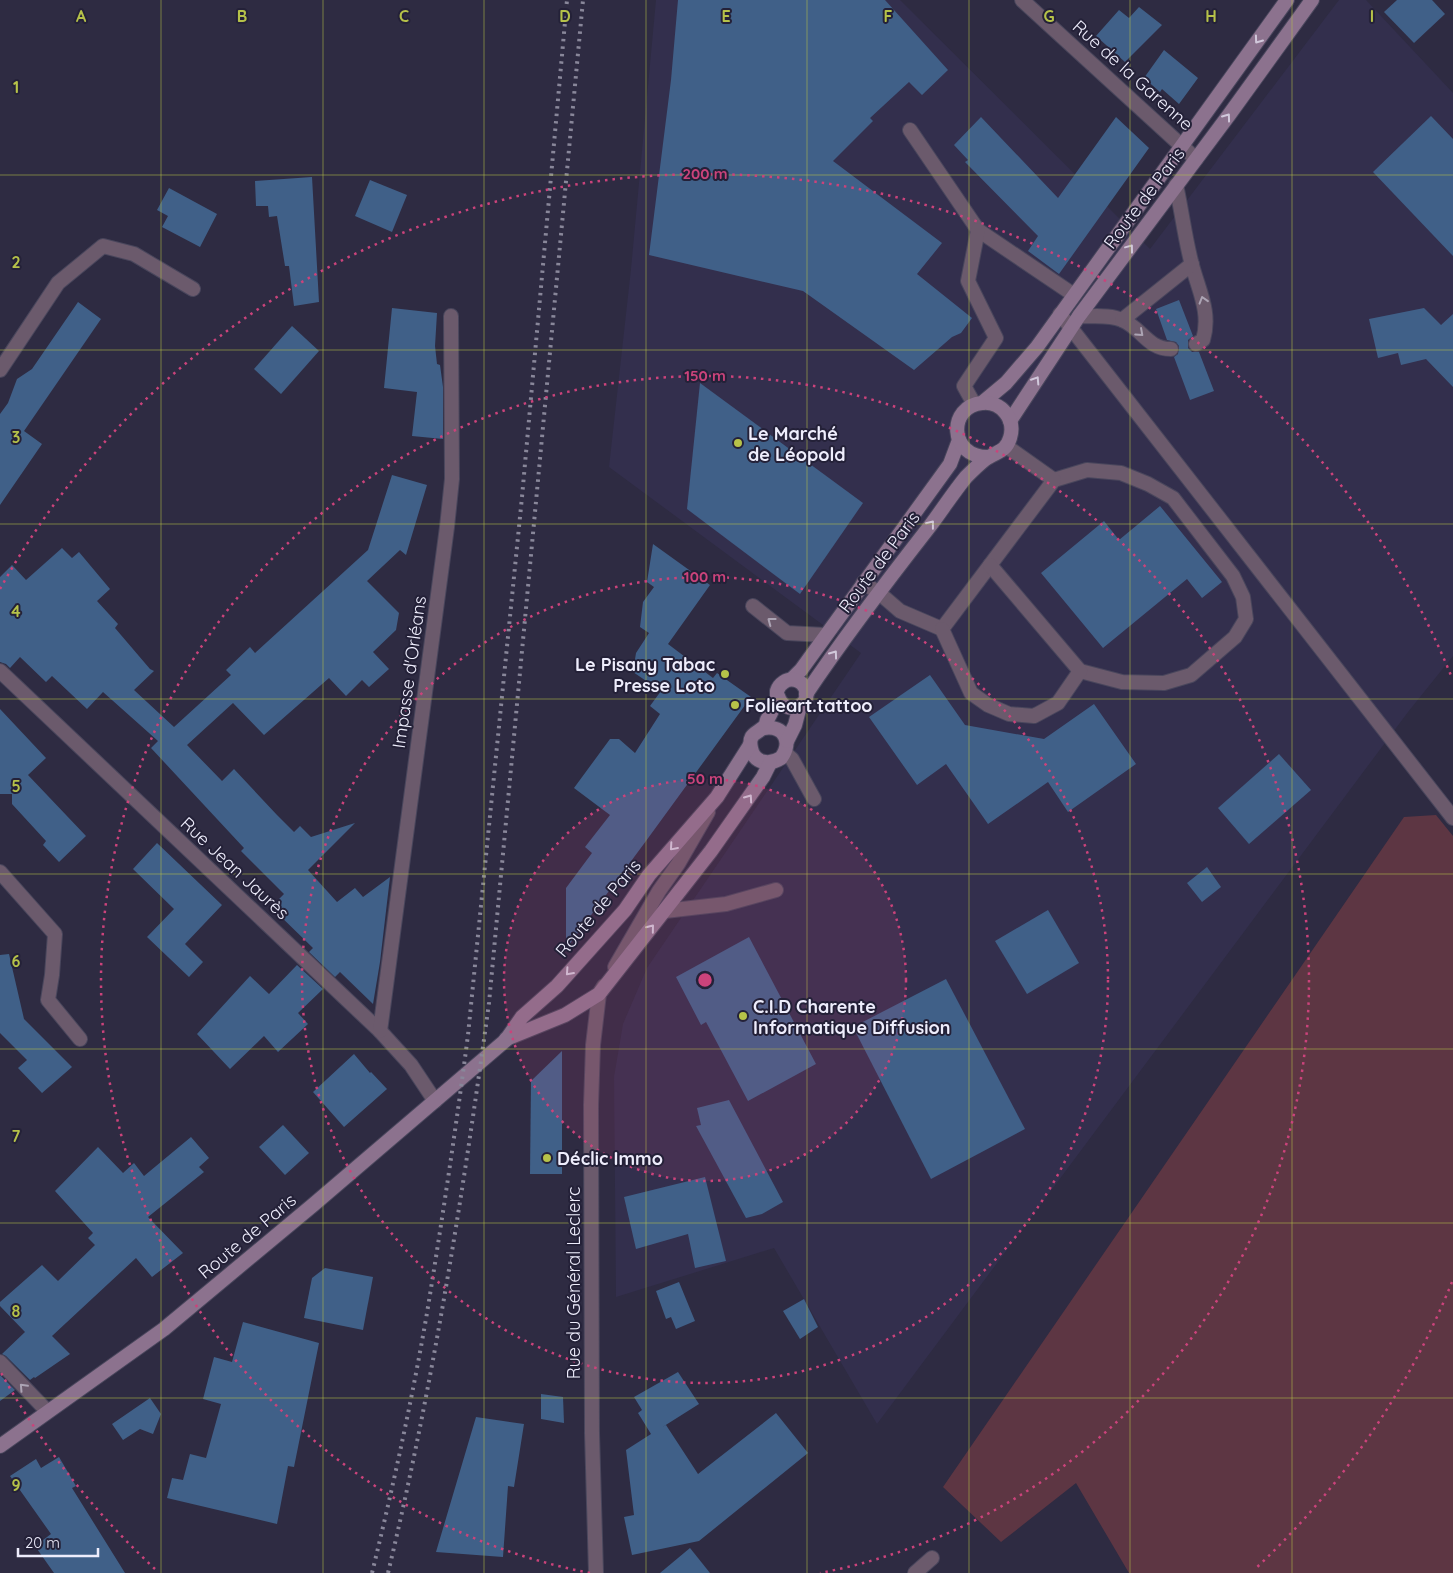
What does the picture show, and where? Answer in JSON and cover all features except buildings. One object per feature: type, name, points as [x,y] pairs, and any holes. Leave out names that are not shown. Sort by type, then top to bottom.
[{"type":"main road","name":"Route de Paris","points":[[0,1446],[164,1329],[435,1101],[506,1040],[522,1017],[556,986],[625,910],[649,875],[716,797],[750,745],[754,734],[764,728],[778,696],[779,686],[792,679],[801,670],[950,464],[959,440],[957,432],[961,415],[1006,383],[1037,347],[1287,0]]},
{"type":"main road","name":"Route de Paris","points":[[506,1040],[564,1015],[599,994],[665,911],[763,778],[770,763],[781,758],[803,700],[878,592],[967,476],[988,457],[995,455],[1006,446],[1012,430],[1010,422],[1079,316],[1312,0]]},
{"type":"main road","points":[[978,404],[991,404],[1000,407],[1006,413],[1010,422]]},
{"type":"main road","points":[[959,440],[971,454],[979,457],[988,457]]},
{"type":"main road","points":[[778,696],[782,704],[791,708],[803,700],[804,685],[792,679]]},
{"type":"main road","points":[[764,728],[775,728],[784,736],[786,747]]},
{"type":"main road","points":[[750,745],[751,751],[759,760],[770,763]]},
{"type":"street","name":"Rue de la Garenne","points":[[1022,0],[1196,159]]},
{"type":"street","points":[[910,130],[978,230],[1074,294]]},
{"type":"street","points":[[1176,185],[1192,264],[1206,310],[1206,330],[1203,340],[1196,344]]},
{"type":"street","points":[[978,230],[968,281],[996,338],[964,386],[978,404]]},
{"type":"street","points":[[0,370],[58,284],[103,246],[134,254],[193,289]]},
{"type":"street","points":[[1122,320],[1192,264]]},
{"type":"street","points":[[1060,314],[1453,818]]},
{"type":"street","name":"Impasse d'Orléans","points":[[380,1031],[452,479],[451,316]]},
{"type":"street","points":[[1079,316],[1114,317],[1128,323],[1153,345],[1171,350]]},
{"type":"street","points":[[1006,446],[1054,480]]},
{"type":"street","points":[[942,629],[990,565],[1054,480],[1086,470],[1121,473],[1148,484],[1173,498],[1233,576],[1243,597],[1246,619],[1236,637],[1191,675],[1164,683],[1122,682],[1080,671],[990,565]]},
{"type":"street","points":[[864,583],[900,611],[942,629],[971,693],[988,705],[1009,714],[1034,716],[1058,703],[1080,671]]},
{"type":"street","points":[[753,606],[787,633],[825,635]]},
{"type":"street","name":"Rue Jean Jaurès","points":[[0,671],[380,1031],[411,1064],[435,1101]]},
{"type":"street","points":[[786,747],[814,799]]},
{"type":"street","name":"Route de Paris","points":[[599,994],[659,891],[678,864],[716,797]]},
{"type":"street","points":[[0,872],[55,934],[48,1000],[80,1038]]},
{"type":"street","points":[[665,911],[726,904],[776,890]]},
{"type":"street","name":"Rue du Général Leclerc","points":[[596,1573],[592,1433],[591,1105],[593,1045],[599,994]]},
{"type":"street","points":[[0,1362],[47,1411]]},
{"type":"street","points":[[915,1573],[932,1558]]},
{"type":"shaded area","points":[[656,0],[900,0],[1150,249],[1339,0],[1366,0],[1453,93],[1453,656],[1408,712],[877,1424],[774,1248],[616,1297],[614,1077],[623,1024],[647,968],[861,653],[609,467],[631,269]]},
{"type":"shaded area","points":[[1436,815],[1453,836],[1453,1573],[1129,1573],[1076,1483],[1001,1542],[943,1487],[1404,817]]},
{"type":"railway","points":[[372,1573],[402,1443],[427,1313],[468,1035],[522,497],[567,0]]},
{"type":"railway","points":[[388,1573],[419,1431],[446,1289],[489,1003],[583,0]]},
{"type":"place","name":"Le Marché de Léopold","points":[[738,443]]},
{"type":"place","name":"Le Pisany Tabac Presse Loto","points":[[725,674]]},
{"type":"place","name":"Folieart.tattoo","points":[[735,705]]},
{"type":"place","name":"C.I.D Charente Informatique Diffusion","points":[[743,1016]]},
{"type":"place","name":"Déclic Immo","points":[[547,1158]]}]
